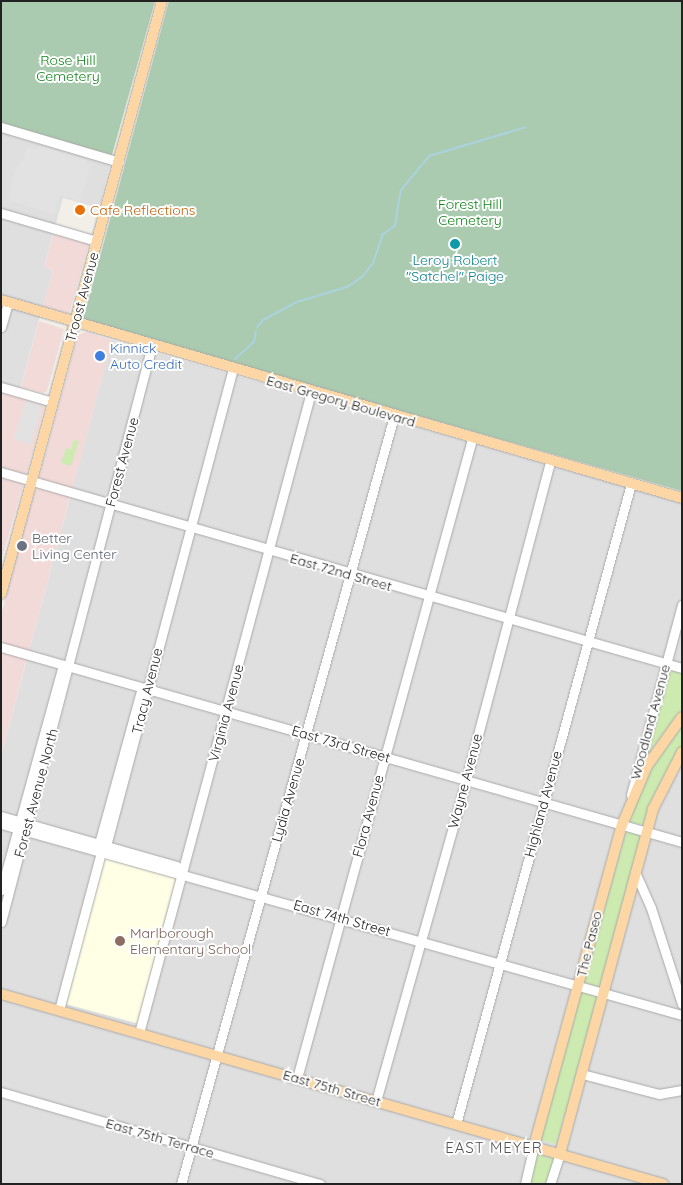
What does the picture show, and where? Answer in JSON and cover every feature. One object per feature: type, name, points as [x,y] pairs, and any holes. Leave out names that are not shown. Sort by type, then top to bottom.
[{"type":"main road","name":"Troost Avenue","points":[[1,594],[5,567],[54,402],[162,1]]},
{"type":"main road","name":"East Gregory Boulevard","points":[[5,302],[472,439],[682,498]]},
{"type":"main road","name":"The Paseo","points":[[534,1146],[627,810],[647,766],[682,717]]},
{"type":"main road","name":"The Paseo","points":[[560,1154],[647,832],[661,789],[682,752]]},
{"type":"main road","name":"East 75th Street","points":[[1,994],[663,1184]]},
{"type":"street","points":[[1,128],[119,162]]},
{"type":"street","points":[[1,213],[97,241]]},
{"type":"street","points":[[1,327],[5,302]]},
{"type":"street","name":"Forest Avenue","points":[[23,826],[62,669],[67,665],[152,345]]},
{"type":"street","name":"Tracy Avenue","points":[[59,1010],[102,848],[107,842],[146,688],[234,369]]},
{"type":"street","points":[[1,387],[54,402]]},
{"type":"street","name":"Virginia Avenue","points":[[139,1033],[311,392]]},
{"type":"street","name":"Lydia Avenue","points":[[181,1184],[394,416]]},
{"type":"street","name":"Flora Avenue","points":[[297,1078],[472,439]]},
{"type":"street","name":"Wayne Avenue","points":[[376,1101],[466,780],[550,461]]},
{"type":"street","name":"East 72nd Street","points":[[1,472],[269,551],[682,668]]},
{"type":"street","name":"Highland Avenue","points":[[456,1124],[631,484]]},
{"type":"street","name":"Woodland Avenue","points":[[627,810],[682,605]]},
{"type":"street","name":"East 73rd Street","points":[[1,647],[682,842]]},
{"type":"street","points":[[1,816],[23,826]]},
{"type":"street","points":[[1,824],[23,826]]},
{"type":"street","points":[[1,890],[23,826]]},
{"type":"street","name":"East 74th Street","points":[[23,826],[176,866],[183,872],[682,1015]]},
{"type":"street","name":"Forest Avenue North","points":[[1,922],[23,826]]},
{"type":"street","points":[[635,872],[651,908],[682,1004]]},
{"type":"street","points":[[582,1074],[659,1094],[682,1090]]},
{"type":"street","name":"East 75th Terrace","points":[[1,1092],[320,1184]]},
{"type":"street","name":"The Paseo","points":[[525,1184],[534,1146]]},
{"type":"street","name":"The Paseo","points":[[550,1184],[560,1154]]},
{"type":"shaded area","points":[[1,130],[110,164],[99,208],[63,198],[44,267],[53,270],[43,307],[1,295]]},
{"type":"shaded area","points":[[38,146],[87,160],[86,163],[91,165],[80,201],[60,195],[54,214],[11,201],[10,190],[16,168],[23,160],[27,147],[37,150]]},
{"type":"shaded area","points":[[54,232],[89,243],[69,314],[43,307],[53,270],[44,267]]},
{"type":"shaded area","points":[[1,305],[40,316],[20,389],[1,392]]},
{"type":"shaded area","points":[[39,321],[64,329],[47,391],[43,393],[21,387]]},
{"type":"shaded area","points":[[86,332],[112,340],[72,491],[39,479],[78,335]]},
{"type":"shaded area","points":[[112,340],[682,503],[682,1184],[1,1184],[1,756]]},
{"type":"shaded area","points":[[2,391],[45,405],[26,475],[1,470]]},
{"type":"shaded area","points":[[26,400],[42,405],[30,444],[14,439]]},
{"type":"shaded area","points":[[1,477],[21,482],[23,486],[1,561]]},
{"type":"shaded area","points":[[39,488],[70,496],[29,651],[1,643],[1,615],[35,491]]},
{"type":"shaded area","points":[[1,650],[27,657],[1,756]]},
{"type":"shaded area","name":"Marlborough Elementary School","points":[[104,857],[176,876],[137,1023],[65,1004]]},
{"type":"green space","name":"Rose Hill Cemetery","points":[[1,1],[155,1],[112,155],[1,125]]},
{"type":"green space","name":"Forest Hill Cemetery","points":[[169,1],[682,1],[682,491],[83,320]]},
{"type":"green space","points":[[74,440],[79,441],[71,466],[61,463],[66,448],[71,450]]},
{"type":"green space","points":[[668,670],[682,672],[682,709],[646,756]]},
{"type":"green space","points":[[682,723],[682,746],[660,782],[644,825],[630,823],[635,800],[657,758]]},
{"type":"green space","points":[[627,830],[641,836],[601,985],[595,987],[583,982]]},
{"type":"green space","points":[[582,990],[598,998],[556,1144],[540,1140],[579,992]]},
{"type":"green space","points":[[536,1154],[553,1159],[548,1184],[526,1184]]},
{"type":"waterway","points":[[257,327],[263,320],[297,302],[347,287],[362,277],[373,263],[383,234],[395,226],[401,190],[429,156],[526,127]]},
{"type":"waterway","points":[[235,359],[254,342],[256,331]]},
{"type":"place","name":"Cafe Reflections","points":[[80,210]]},
{"type":"place","name":"Leroy Robert \"Satchel\" Paige","points":[[455,244]]},
{"type":"place","name":"Kinnick Auto Credit","points":[[100,356]]},
{"type":"place","name":"Better Living Center","points":[[22,546]]},
{"type":"place","name":"Marlborough Elementary School","points":[[120,941]]},
{"type":"district","name":"EAST MEYER","points":[[494,1148]]}]
